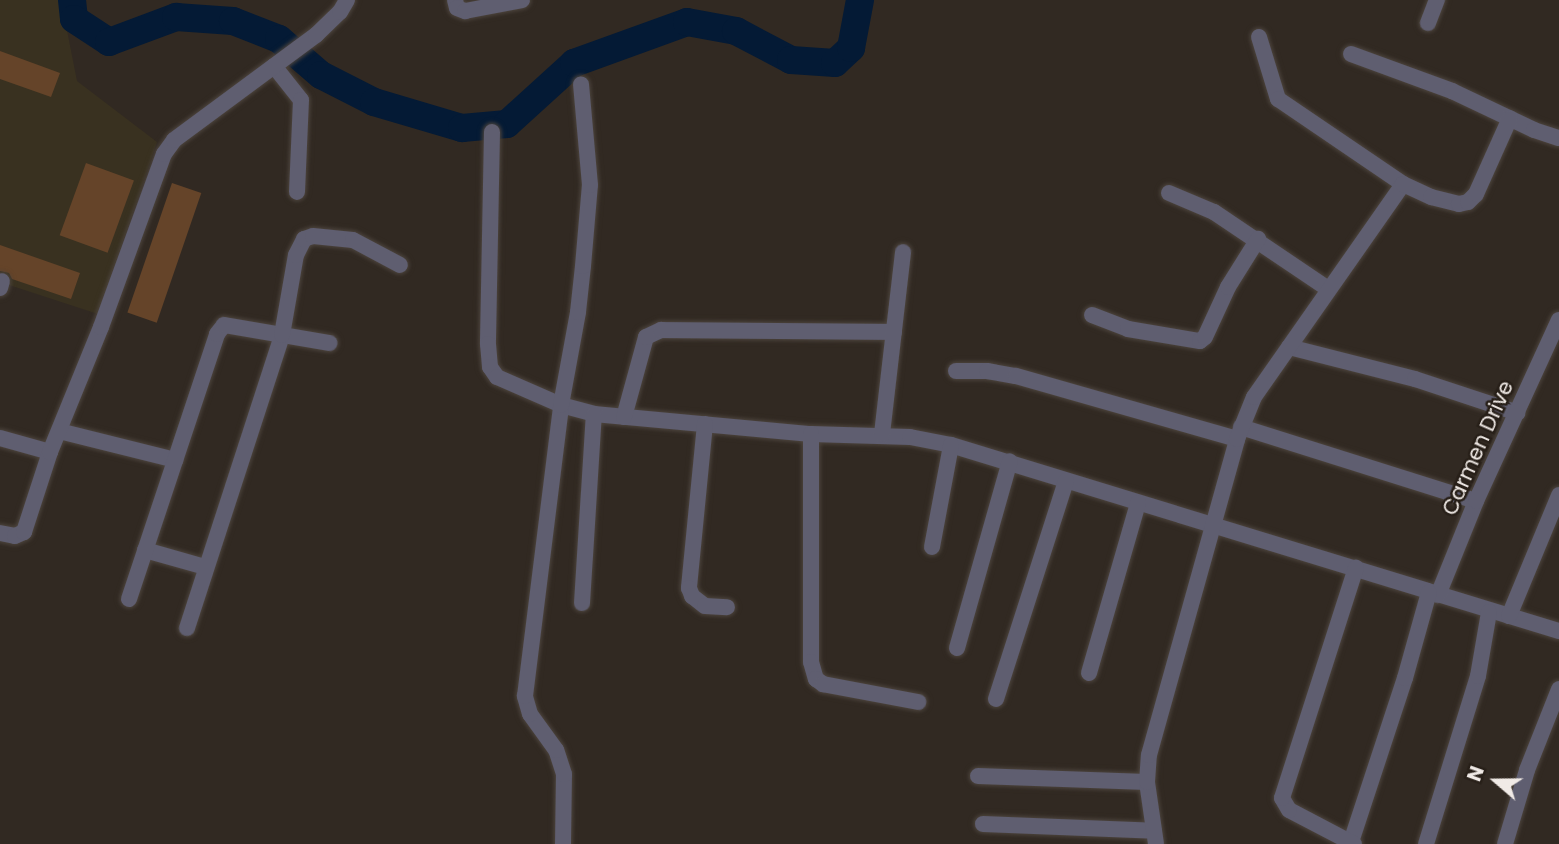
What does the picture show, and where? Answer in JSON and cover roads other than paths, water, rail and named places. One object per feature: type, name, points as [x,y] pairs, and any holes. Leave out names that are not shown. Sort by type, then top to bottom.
[{"type":"street","points":[[0,533],[15,536],[24,532],[50,452],[164,154],[174,140],[316,35],[340,12],[347,0]]},
{"type":"street","points":[[455,0],[457,8],[465,11],[522,0]]},
{"type":"street","points":[[1428,23],[1437,0]]},
{"type":"street","points":[[1259,37],[1278,99],[1403,184],[1432,197],[1459,204],[1468,202],[1476,194],[1510,118]]},
{"type":"street","points":[[1351,54],[1452,91],[1559,138]]},
{"type":"street","points":[[279,63],[301,100],[297,192]]},
{"type":"street","points":[[563,844],[564,774],[556,750],[530,714],[526,696],[561,405],[578,312],[590,185],[581,84]]},
{"type":"street","points":[[492,132],[490,367],[497,377],[561,405],[594,414],[811,434],[882,434],[951,445],[1356,568],[1489,612],[1559,631]]},
{"type":"street","points":[[983,824],[1155,838],[1147,782],[1158,719],[1239,433],[1261,385],[1403,184]]},
{"type":"street","points":[[1169,193],[1213,212],[1258,239],[1328,289]]},
{"type":"street","points":[[187,628],[282,335],[296,254],[304,239],[313,236],[353,240],[400,265]]},
{"type":"street","points":[[1092,315],[1128,329],[1200,341],[1205,337],[1228,288],[1258,239]]},
{"type":"street","points":[[882,434],[903,251]]},
{"type":"street","name":"Carmen Drive","points":[[1352,843],[1387,727],[1434,593],[1559,320]]},
{"type":"street","points":[[129,599],[217,334],[224,325],[329,343]]},
{"type":"street","points":[[624,417],[646,337],[662,330],[894,332]]},
{"type":"street","points":[[1289,347],[1415,379],[1518,413]]},
{"type":"street","points":[[956,371],[987,371],[1016,376],[1239,433],[1476,501]]},
{"type":"street","points":[[582,603],[594,414]]},
{"type":"street","points":[[705,424],[690,589],[692,596],[705,606],[727,607]]},
{"type":"street","points":[[60,430],[175,460]]},
{"type":"street","points":[[811,434],[811,662],[816,679],[823,684],[918,702]]},
{"type":"street","points":[[0,439],[50,452]]},
{"type":"street","points":[[932,547],[951,445]]},
{"type":"street","points":[[957,648],[1010,461]]},
{"type":"street","points":[[996,699],[1066,481]]},
{"type":"street","points":[[1509,616],[1559,495]]},
{"type":"street","points":[[1089,673],[1138,503]]},
{"type":"street","points":[[145,550],[205,567]]},
{"type":"street","points":[[1352,843],[1289,810],[1282,798],[1356,568]]},
{"type":"street","points":[[1426,844],[1478,676],[1489,612]]},
{"type":"street","points":[[1505,844],[1527,770],[1559,689]]},
{"type":"street","points":[[978,776],[1147,782]]},
{"type":"waterway","points":[[72,0],[74,19],[109,42],[176,17],[233,21],[279,39],[321,75],[374,102],[462,128],[507,124],[574,63],[687,22],[736,31],[791,60],[835,63],[851,48],[860,0]]}]
